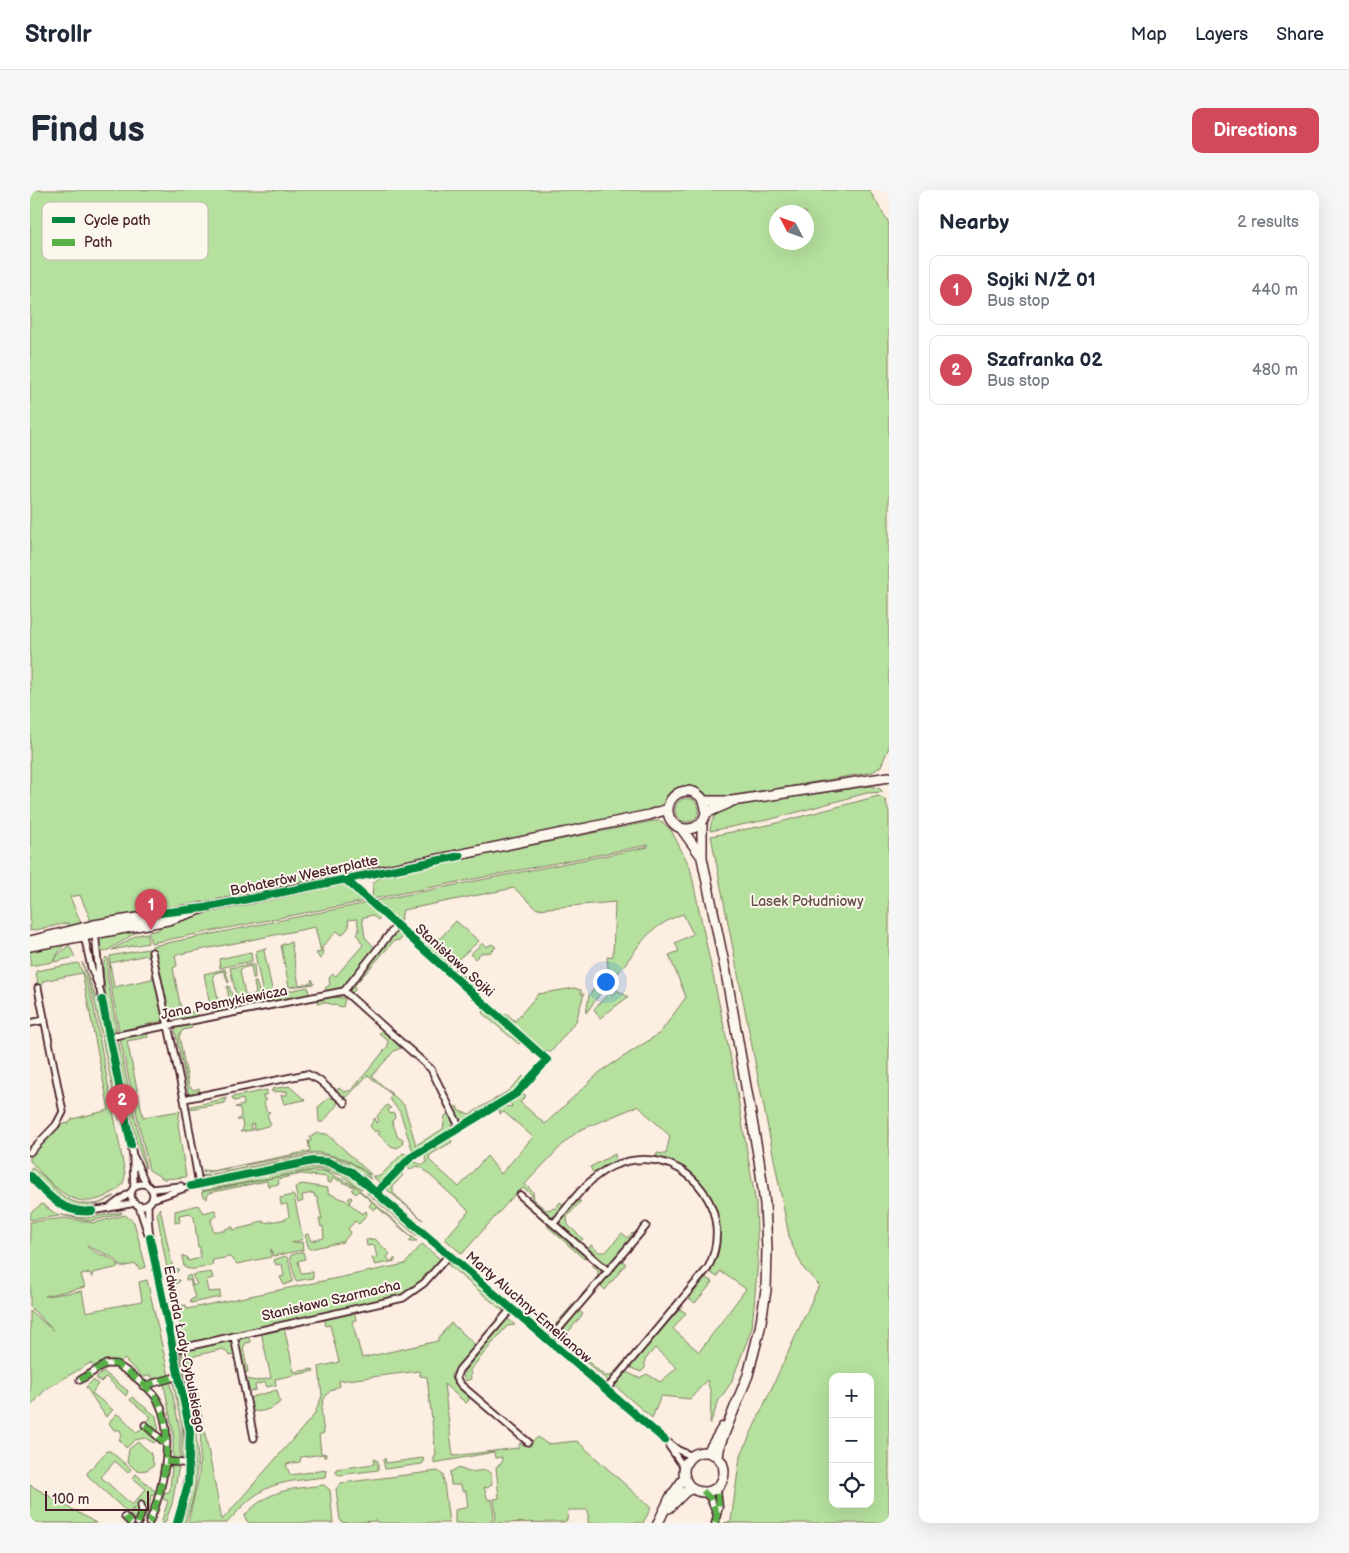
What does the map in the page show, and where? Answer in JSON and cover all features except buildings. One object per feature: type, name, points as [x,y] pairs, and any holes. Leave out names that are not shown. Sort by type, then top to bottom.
[{"type":"main road","points":[[702,824],[695,828],[681,828],[675,825],[669,813],[672,798],[683,791],[695,792],[704,800],[732,802],[889,777]]},
{"type":"main road","points":[[704,800],[706,814],[702,824],[702,858],[726,973],[765,1204],[766,1290],[760,1328],[748,1375],[732,1412],[718,1457]]},
{"type":"main road","points":[[706,814],[732,802]]},
{"type":"main road","name":"Bohaterów Westerplatte","points":[[30,941],[95,930],[167,911],[204,908],[649,815],[669,813]]},
{"type":"main road","points":[[681,828],[702,858]]},
{"type":"main road","name":"Bohaterów Westerplatte","points":[[30,946],[84,932]]},
{"type":"main road","points":[[708,1452],[732,1412]]},
{"type":"main road","points":[[660,1520],[692,1456],[708,1452],[718,1457],[724,1469],[721,1482],[717,1488],[703,1491],[693,1488],[685,1473]]},
{"type":"main road","points":[[660,1520],[680,1496],[693,1488]]},
{"type":"street","name":"Stanisława Sojki","points":[[345,879],[547,1060],[517,1093],[460,1128]]},
{"type":"street","points":[[377,1192],[410,1158],[460,1128],[431,1069],[344,991],[397,925]]},
{"type":"street","points":[[95,930],[100,990],[133,1156],[133,1189],[136,1205]]},
{"type":"street","points":[[84,932],[91,967],[100,990]]},
{"type":"street","points":[[152,952],[184,1099],[199,1184]]},
{"type":"street","points":[[30,1152],[56,1125],[63,1112],[38,988]]},
{"type":"street","name":"Jana Posmykiewicza","points":[[109,1037],[344,991]]},
{"type":"street","points":[[30,1023],[45,1020]]},
{"type":"street","points":[[184,1099],[311,1075],[345,1104]]},
{"type":"street","points":[[30,1176],[52,1199],[68,1208],[87,1212],[148,1205],[153,1199],[152,1188],[146,1184],[133,1156]]},
{"type":"street","points":[[554,1223],[596,1175],[623,1162],[638,1160],[662,1162],[684,1172],[701,1187],[715,1214],[716,1244],[708,1268],[606,1390]]},
{"type":"street","name":"Marty Aluchny-Emelianow","points":[[153,1199],[190,1186],[319,1161],[335,1164],[352,1172],[665,1440],[678,1450],[692,1456]]},
{"type":"street","points":[[109,1208],[133,1189],[146,1184]]},
{"type":"street","name":"Marty Aluchny-Emelianow","points":[[152,1188],[190,1186]]},
{"type":"street","points":[[520,1195],[608,1271]]},
{"type":"street","name":"Edwarda Łady-Cybulskiego","points":[[136,1205],[150,1238]]},
{"type":"street","name":"Edwarda Łady-Cybulskiego","points":[[148,1205],[150,1238],[190,1431],[188,1484],[177,1523]]},
{"type":"street","points":[[549,1340],[646,1226]]},
{"type":"street","name":"Stanisława Szarmacha","points":[[173,1350],[403,1298],[424,1283],[449,1254]]},
{"type":"street","name":"Marty Aluchny-Emelianow","points":[[512,1309],[459,1370],[456,1378],[461,1385],[528,1442]]},
{"type":"street","points":[[234,1336],[254,1438]]},
{"type":"street","points":[[80,1380],[112,1363],[123,1369],[158,1402],[164,1420],[166,1461],[162,1490],[150,1523]]},
{"type":"street","points":[[143,1386],[179,1376]]},
{"type":"street","points":[[145,1425],[165,1443]]},
{"type":"street","name":"Marty Aluchny-Emelianow","points":[[665,1440],[685,1473]]},
{"type":"street","points":[[166,1461],[190,1464]]},
{"type":"street","points":[[714,1523],[719,1507],[717,1488]]},
{"type":"street","points":[[703,1491],[710,1498],[717,1515]]},
{"type":"street","points":[[138,1523],[142,1511],[141,1505]]},
{"type":"street","points":[[126,1517],[131,1523]]},
{"type":"green space","points":[[30,190],[869,190],[889,223],[889,747],[881,766],[873,772],[729,797],[707,796],[695,787],[684,786],[673,791],[664,804],[646,813],[278,889],[91,921],[80,895],[70,897],[82,925],[69,928],[68,923],[30,931]]},
{"type":"green space","points":[[869,786],[879,788],[883,792],[867,793],[772,819],[710,831],[712,821],[716,815],[732,806]]},
{"type":"green space","name":"Lasek Południowy","points":[[878,796],[885,799],[889,812],[889,1523],[724,1523],[731,1521],[740,1457],[819,1285],[804,1269],[790,1241],[711,836],[773,824]]},
{"type":"green space","points":[[687,798],[692,799],[698,805],[698,815],[692,821],[687,822],[682,821],[676,815],[675,810],[676,805],[682,799]]},
{"type":"green space","points":[[653,821],[661,821],[671,830],[690,867],[733,1069],[756,1204],[758,1260],[752,1328],[731,1383],[719,1400],[710,1424],[711,1394],[707,1380],[690,1399],[661,1396],[652,1418],[614,1385],[626,1372],[639,1378],[647,1374],[660,1382],[677,1368],[655,1348],[645,1360],[645,1368],[641,1372],[629,1367],[680,1309],[686,1313],[673,1329],[699,1352],[746,1289],[720,1271],[717,1277],[711,1273],[719,1249],[720,1233],[713,1203],[697,1178],[672,1162],[656,1157],[657,1153],[666,1154],[670,1136],[638,1106],[580,1130],[566,1141],[525,1184],[533,1192],[534,1200],[546,1210],[556,1208],[560,1202],[565,1206],[556,1217],[549,1216],[531,1201],[532,1195],[524,1188],[517,1192],[462,1254],[445,1239],[469,1211],[421,1167],[416,1166],[410,1170],[407,1167],[412,1161],[423,1165],[427,1162],[425,1158],[427,1151],[450,1138],[452,1142],[430,1155],[429,1160],[459,1187],[487,1156],[501,1174],[533,1137],[504,1112],[500,1114],[499,1109],[505,1106],[512,1107],[510,1102],[524,1094],[526,1096],[520,1102],[545,1124],[600,1072],[660,1033],[686,997],[669,955],[679,951],[675,943],[693,934],[683,914],[669,920],[649,934],[622,969],[613,979],[609,980],[607,957],[613,956],[615,902],[537,909],[514,888],[403,910],[400,924],[374,901],[648,847],[648,845],[372,899],[373,883],[383,875]]},
{"type":"green space","points":[[341,884],[347,886],[366,901],[151,943],[148,932],[159,930],[159,927],[196,914]]},
{"type":"green space","points":[[367,903],[382,916],[378,920],[372,915],[362,918],[365,937],[375,948],[344,987],[328,991],[325,988],[330,985],[329,978],[333,974],[336,976],[363,945],[357,934],[359,931],[357,919],[348,920],[349,927],[342,935],[337,931],[322,947],[323,956],[320,959],[316,953],[321,952],[315,927],[175,955],[177,966],[173,968],[181,1009],[186,1008],[187,1013],[198,1011],[198,1015],[180,1020],[168,1014],[152,946]]},
{"type":"green space","points":[[456,921],[479,941],[454,963],[447,965],[427,946],[429,944],[432,947]]},
{"type":"green space","points":[[138,931],[107,951],[99,953],[99,942],[102,937],[114,933]]},
{"type":"green space","points":[[398,931],[404,936],[400,940],[394,941],[354,986],[355,990],[351,994],[348,990],[394,933]]},
{"type":"green space","points":[[147,933],[148,943],[112,950],[137,935]]},
{"type":"green space","points":[[66,942],[52,962],[30,966],[30,947]]},
{"type":"green space","points":[[291,942],[299,985],[311,983],[312,979],[314,984],[289,987],[281,945]]},
{"type":"green space","points":[[483,943],[486,947],[492,944],[496,947],[491,952],[481,953],[475,959],[470,954]]},
{"type":"green space","points":[[69,945],[75,957],[54,962],[54,959]]},
{"type":"green space","points":[[266,948],[264,951],[272,989],[271,993],[263,994],[255,954],[256,951]]},
{"type":"green space","points":[[149,950],[150,959],[147,955],[110,963],[114,987],[152,979],[152,976],[155,976],[164,1016],[163,1021],[119,1031],[109,975],[110,956]]},
{"type":"green space","points":[[251,952],[252,961],[220,968],[219,959]]},
{"type":"green space","points":[[106,957],[108,959],[107,975],[117,1031],[113,1028],[105,991],[103,972]]},
{"type":"green space","points":[[82,962],[98,1003],[122,1120],[119,1120],[95,1003]]},
{"type":"green space","points":[[78,963],[85,977],[93,1004],[125,1174],[123,1184],[116,1191],[97,1200],[86,1201],[75,1199],[56,1188],[30,1161],[30,1157],[59,1125],[69,1123],[72,1119],[109,1110],[82,973],[43,981],[43,985],[38,986],[36,971]]},
{"type":"green space","points":[[459,963],[465,969],[461,974],[476,986],[474,989],[456,975],[454,969]]},
{"type":"green space","points":[[254,965],[255,978],[253,978],[251,966],[242,968],[240,971],[245,994],[248,996],[256,994],[254,982],[256,982],[260,994],[237,999],[230,968]]},
{"type":"green space","points":[[225,969],[228,983],[224,971],[215,973],[213,976],[218,999],[221,1001],[229,999],[227,987],[229,986],[233,998],[231,1001],[210,1005],[204,974]]},
{"type":"green space","points":[[308,987],[309,995],[264,1004],[263,996]]},
{"type":"green space","points":[[574,988],[581,990],[581,994],[584,994],[576,1021],[551,1052],[542,1051],[503,1017],[506,1013],[515,1021],[538,994]]},
{"type":"green space","points":[[595,988],[600,988],[602,991],[586,1013],[589,995]]},
{"type":"green space","points":[[617,990],[628,997],[600,1018],[594,1009],[609,993],[612,995]]},
{"type":"green space","points":[[261,997],[262,1005],[213,1014],[212,1007]]},
{"type":"green space","points":[[331,997],[345,998],[343,1007],[323,1002],[318,1004],[317,1000]]},
{"type":"green space","points":[[487,1008],[522,1041],[519,1044],[482,1013]]},
{"type":"green space","points":[[191,1023],[192,1028],[183,1030],[179,1036],[189,1086],[194,1090],[199,1088],[200,1093],[189,1095],[175,1030],[180,1025]]},
{"type":"green space","points":[[382,1030],[401,1048],[394,1051],[372,1076],[404,1105],[416,1145],[443,1129],[445,1116],[448,1114],[453,1123],[448,1131],[416,1151],[412,1149],[400,1112],[389,1098],[392,1095],[368,1075],[346,1098],[335,1092],[339,1088],[344,1092],[352,1090],[388,1046],[388,1041],[379,1033]]},
{"type":"green space","points":[[147,1032],[148,1037],[127,1041],[143,1117],[180,1111],[178,1124],[186,1177],[164,1179],[149,1170],[120,1038]]},
{"type":"green space","points":[[118,1039],[146,1168],[136,1140],[116,1043]]},
{"type":"green space","points":[[523,1076],[525,1080],[510,1094],[466,1120],[458,1119],[453,1109],[457,1106],[459,1111],[470,1114],[508,1091]]},
{"type":"green space","points":[[289,1086],[305,1100],[284,1104],[281,1095],[287,1095],[287,1091],[272,1092],[272,1089]]},
{"type":"green space","points":[[267,1090],[267,1094],[263,1096],[264,1099],[267,1099],[264,1101],[266,1111],[270,1112],[267,1115],[271,1125],[253,1130],[254,1124],[250,1125],[252,1130],[240,1132],[243,1129],[242,1120],[237,1120],[241,1117],[240,1108],[235,1107],[244,1105],[243,1099],[234,1101],[232,1097]]},
{"type":"green space","points":[[330,1097],[337,1100],[337,1105],[323,1122],[319,1122],[318,1107]]},
{"type":"green space","points":[[227,1098],[225,1103],[189,1109],[188,1107]]},
{"type":"green space","points":[[387,1105],[391,1108],[388,1109],[390,1114],[394,1113],[395,1118],[392,1121],[398,1138],[403,1139],[402,1145],[397,1148],[391,1146],[378,1134],[380,1132],[377,1130],[375,1132],[370,1126],[375,1118],[377,1123],[379,1121],[377,1116]]},
{"type":"green space","points":[[317,1133],[327,1134],[371,1174],[346,1159],[316,1152],[203,1173],[203,1170],[212,1171],[310,1151],[308,1141],[311,1141],[310,1137]]},
{"type":"green space","points":[[403,1153],[406,1154],[405,1158],[380,1183],[372,1176],[380,1176]]},
{"type":"green space","points":[[315,1154],[339,1158],[354,1164],[371,1179],[341,1161],[314,1156],[206,1177],[202,1176]]},
{"type":"green space","points":[[615,1154],[616,1162],[593,1172],[590,1167]]},
{"type":"green space","points":[[314,1167],[328,1168],[341,1173],[353,1179],[364,1188],[361,1189],[341,1175],[318,1169],[202,1191],[205,1187]]},
{"type":"green space","points":[[32,1168],[58,1192],[72,1201],[82,1204],[96,1204],[77,1206],[59,1198],[30,1170]]},
{"type":"green space","points":[[324,1171],[354,1185],[417,1241],[409,1241],[412,1238],[377,1207],[374,1210],[369,1206],[372,1202],[359,1191],[356,1194],[352,1191],[354,1187],[333,1178],[331,1183],[327,1182],[327,1177],[301,1174],[278,1179],[279,1184],[268,1186],[267,1181],[208,1193],[207,1199],[202,1195],[202,1192],[302,1172]]},
{"type":"green space","points":[[400,1172],[403,1175],[393,1186],[393,1193],[423,1220],[385,1188]]},
{"type":"green space","points":[[302,1184],[328,1188],[328,1193],[347,1201],[350,1197],[352,1198],[349,1203],[362,1214],[366,1211],[367,1214],[359,1224],[355,1221],[348,1229],[351,1232],[343,1242],[309,1249],[305,1235],[308,1234],[311,1241],[324,1238],[323,1226],[321,1227],[319,1219],[322,1219],[317,1197],[315,1197],[314,1193],[302,1195],[303,1201],[298,1203],[295,1187]]},
{"type":"green space","points":[[367,1191],[419,1235],[419,1238],[367,1193]]},
{"type":"green space","points":[[294,1196],[303,1239],[292,1243],[302,1242],[303,1250],[273,1256],[271,1249],[271,1257],[237,1264],[230,1257],[213,1260],[212,1265],[201,1268],[190,1269],[184,1267],[182,1256],[187,1257],[188,1261],[200,1258],[200,1247],[198,1247],[194,1217],[190,1213],[179,1215],[180,1222],[175,1223],[175,1211],[198,1205],[203,1213],[215,1210],[217,1216],[211,1219],[213,1231],[225,1231],[225,1229],[233,1227],[233,1230],[255,1225],[255,1223],[263,1221],[264,1223],[286,1219],[289,1216],[287,1204],[281,1205],[280,1198]]},
{"type":"green space","points":[[576,1201],[581,1201],[567,1217],[568,1225],[583,1239],[579,1243],[561,1227],[560,1222]]},
{"type":"green space","points":[[42,1204],[59,1216],[30,1220],[30,1213]]},
{"type":"green space","points":[[160,1208],[173,1269],[179,1269],[177,1272],[168,1274],[157,1213]]},
{"type":"green space","points":[[122,1212],[121,1214],[90,1221],[61,1215],[86,1218]]},
{"type":"green space","points":[[125,1215],[134,1222],[146,1267],[139,1269],[136,1264],[121,1267],[115,1259],[86,1245],[89,1249],[113,1260],[119,1267],[93,1273],[92,1278],[90,1273],[81,1275],[85,1287],[45,1296],[82,1291],[86,1312],[142,1301],[139,1282],[147,1280],[169,1376],[153,1379],[151,1375],[141,1378],[142,1381],[138,1379],[141,1375],[124,1359],[120,1363],[109,1360],[95,1367],[90,1363],[46,1389],[30,1407],[30,1311],[53,1330],[30,1307],[30,1222],[65,1218],[94,1223]]},
{"type":"green space","points":[[549,1224],[586,1255],[584,1259],[547,1226]]},
{"type":"green space","points":[[622,1233],[628,1238],[632,1233],[635,1236],[610,1264],[603,1263],[587,1250],[591,1245],[599,1252],[606,1252]]},
{"type":"green space","points":[[375,1239],[390,1254],[387,1257],[391,1262],[375,1265],[372,1258],[377,1257],[374,1245],[367,1246],[366,1240]]},
{"type":"green space","points":[[422,1244],[440,1259],[416,1286],[401,1295],[236,1333],[234,1331],[234,1334],[188,1345],[183,1341],[170,1280],[180,1280],[175,1284],[180,1306],[186,1305],[187,1309],[405,1264]]},
{"type":"green space","points":[[303,1252],[305,1259],[298,1261],[301,1273],[313,1272],[313,1278],[296,1281],[290,1258],[291,1255]]},
{"type":"green space","points":[[285,1256],[288,1258],[293,1281],[284,1285],[280,1277],[284,1276],[282,1264],[276,1265],[274,1260]]},
{"type":"green space","points":[[621,1260],[626,1264],[605,1290],[600,1285]]},
{"type":"green space","points":[[595,1262],[601,1269],[600,1277],[552,1332],[541,1323],[547,1327],[554,1326],[598,1276],[598,1270],[592,1265]]},
{"type":"green space","points":[[446,1263],[451,1263],[502,1307],[504,1312]]},
{"type":"green space","points":[[211,1272],[213,1278],[206,1280],[208,1292],[220,1291],[220,1297],[191,1303],[190,1300],[195,1298],[190,1280],[186,1280],[186,1277],[190,1275],[193,1286],[197,1284],[192,1275]]},
{"type":"green space","points":[[706,1278],[713,1282],[695,1303],[689,1298]]},
{"type":"green space","points":[[578,1310],[583,1314],[565,1336],[565,1342],[605,1376],[611,1376],[626,1359],[628,1361],[609,1382],[556,1336]]},
{"type":"green space","points":[[354,1312],[356,1320],[352,1321],[362,1358],[438,1341],[438,1338],[451,1323],[476,1345],[451,1375],[452,1381],[469,1396],[469,1400],[466,1403],[444,1384],[453,1456],[518,1448],[520,1443],[527,1446],[538,1437],[547,1444],[577,1441],[651,1508],[643,1523],[588,1523],[588,1510],[568,1510],[567,1520],[564,1522],[492,1523],[496,1518],[494,1499],[499,1498],[496,1467],[502,1463],[502,1457],[495,1458],[494,1452],[434,1463],[434,1457],[436,1456],[427,1377],[420,1376],[419,1371],[339,1381],[340,1386],[327,1394],[322,1405],[324,1433],[319,1435],[321,1453],[326,1454],[326,1457],[324,1458],[324,1454],[301,1457],[300,1462],[286,1464],[290,1475],[326,1470],[325,1477],[293,1481],[270,1487],[250,1500],[227,1523],[188,1523],[199,1476],[201,1429],[186,1355],[189,1350],[226,1339],[234,1345],[236,1354],[230,1356],[223,1349],[190,1357],[222,1520],[314,1415],[322,1396],[319,1367],[339,1362],[330,1325],[326,1326],[324,1318]]},
{"type":"green space","points":[[507,1318],[515,1325],[507,1326],[470,1370],[471,1379],[465,1381],[463,1375],[465,1370]]},
{"type":"green space","points":[[284,1327],[294,1372],[313,1369],[314,1371],[275,1379],[276,1385],[267,1387],[265,1382],[255,1385],[256,1390],[250,1391],[246,1379],[256,1381],[271,1378],[261,1332]]},
{"type":"green space","points":[[247,1335],[251,1342],[246,1343],[243,1348],[248,1372],[245,1373],[239,1342],[242,1337]]},
{"type":"green space","points":[[182,1352],[197,1438],[196,1481],[185,1523],[182,1523],[193,1481],[194,1440],[189,1398],[180,1356]]},
{"type":"green space","points":[[104,1372],[128,1391],[126,1396],[106,1377],[101,1382],[96,1378]]},
{"type":"green space","points":[[93,1380],[98,1384],[92,1393],[113,1410],[106,1417],[86,1387]]},
{"type":"green space","points":[[170,1382],[180,1431],[180,1460],[173,1460],[173,1432],[164,1384]]},
{"type":"green space","points":[[173,1382],[176,1386],[183,1419],[185,1456],[182,1459],[182,1428]]},
{"type":"green space","points":[[277,1390],[280,1402],[277,1405],[262,1411],[251,1410],[249,1401],[252,1397]]},
{"type":"green space","points":[[132,1397],[156,1416],[159,1432],[146,1423],[151,1417],[130,1400]]},
{"type":"green space","points":[[116,1414],[121,1416],[137,1433],[143,1427],[156,1440],[154,1443],[145,1438],[135,1440],[126,1448],[119,1439],[122,1435],[120,1430],[114,1430],[109,1423]]},
{"type":"green space","points":[[138,1442],[150,1452],[154,1465],[147,1470],[137,1471],[127,1462],[129,1449]]},
{"type":"green space","points":[[107,1451],[110,1451],[131,1469],[128,1473],[115,1461],[101,1477],[132,1505],[146,1489],[133,1478],[136,1474],[155,1491],[155,1495],[151,1495],[147,1519],[145,1518],[146,1508],[143,1502],[135,1519],[130,1515],[134,1508],[128,1513],[88,1476],[87,1473]]},
{"type":"green space","points":[[385,1458],[386,1463],[423,1458],[424,1462],[422,1464],[385,1469],[383,1460]]},
{"type":"green space","points":[[374,1459],[378,1461],[378,1470],[339,1475],[336,1473],[336,1469],[374,1464]]},
{"type":"green space","points":[[169,1465],[179,1466],[172,1504],[165,1523],[161,1523],[168,1501],[163,1499],[165,1492],[169,1492],[170,1489],[172,1467],[167,1467]]},
{"type":"green space","points":[[458,1468],[469,1472],[486,1470],[491,1474],[492,1484],[488,1488],[484,1487],[488,1500],[492,1499],[494,1518],[490,1523],[455,1523],[455,1510],[468,1507],[466,1491],[462,1491],[461,1485],[451,1485],[450,1472]]},
{"type":"green space","points":[[438,1471],[443,1475],[449,1523],[380,1523],[375,1521],[343,1523],[340,1520],[336,1489],[341,1483]]},
{"type":"green space","points":[[30,1485],[96,1523],[30,1523]]},
{"type":"green space","points":[[324,1485],[330,1490],[333,1523],[249,1523],[246,1520],[245,1515],[254,1506],[272,1495],[291,1489]]},
{"type":"marked path","points":[[80,1380],[106,1364],[116,1364],[146,1386],[159,1403],[164,1416],[167,1447],[163,1480],[149,1523]]},
{"type":"marked path","points":[[143,1386],[179,1376]]},
{"type":"marked path","points":[[145,1425],[165,1443]]},
{"type":"marked path","points":[[166,1461],[190,1464]]},
{"type":"marked path","points":[[715,1523],[719,1507],[717,1488]]},
{"type":"marked path","points":[[703,1491],[710,1498],[717,1514]]},
{"type":"marked path","points":[[138,1523],[142,1511],[141,1505]]},
{"type":"marked path","points":[[125,1517],[131,1523]]},
{"type":"cycle path","points":[[151,914],[204,908],[460,856]]},
{"type":"cycle path","points":[[345,879],[547,1060],[517,1093],[410,1158],[377,1192]]},
{"type":"cycle path","points":[[102,1000],[131,1145]]},
{"type":"cycle path","points":[[191,1186],[313,1161],[328,1162],[352,1172],[665,1440]]},
{"type":"cycle path","points":[[30,1176],[43,1190],[65,1207],[73,1210],[92,1211]]},
{"type":"cycle path","points":[[150,1238],[190,1431],[188,1484],[177,1523]]},
{"type":"place","name":"Sojki N/Ż 01","points":[[151,930]]},
{"type":"place","name":"Szafranka 02","points":[[122,1125]]}]
